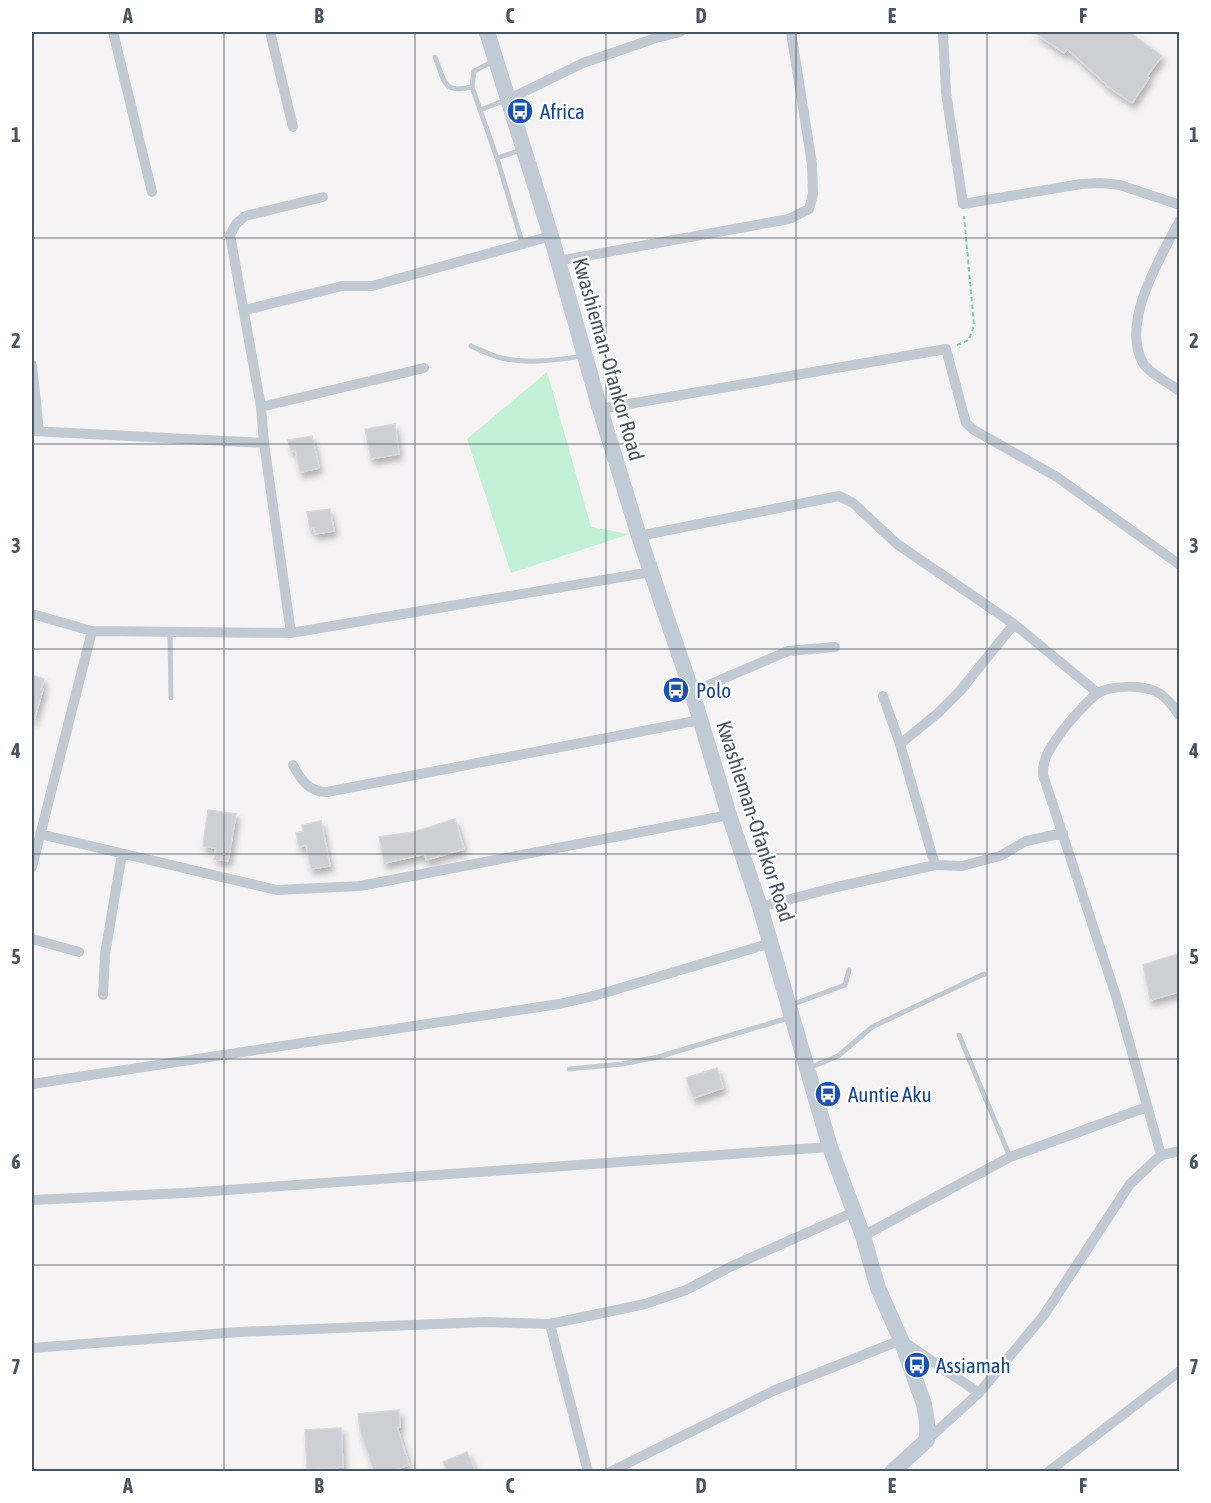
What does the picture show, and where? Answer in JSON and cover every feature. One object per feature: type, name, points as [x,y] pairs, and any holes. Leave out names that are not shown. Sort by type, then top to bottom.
[{"type":"main road","name":"Kwashieman-Ofankor Road","points":[[487,32],[551,236],[639,536],[692,692],[729,815],[760,907],[830,1147],[863,1236],[878,1287],[901,1340],[924,1404],[927,1440]]},
{"type":"main road","points":[[892,1472],[927,1440]]},
{"type":"street","points":[[113,32],[152,192]]},
{"type":"street","points":[[270,32],[293,127]]},
{"type":"street","points":[[507,100],[583,63],[655,34],[680,32]]},
{"type":"street","points":[[558,261],[789,219],[809,209],[813,194],[812,164],[791,32]]},
{"type":"street","points":[[943,32],[946,93],[963,204],[1081,184],[1101,183],[1120,185],[1179,205]]},
{"type":"street","points":[[291,633],[261,407],[230,235],[236,224],[245,216],[323,197]]},
{"type":"street","points":[[1179,220],[1143,293],[1139,313],[1137,349],[1144,366],[1179,391]]},
{"type":"street","points":[[244,310],[342,286],[372,286],[522,242],[551,236]]},
{"type":"street","points":[[600,409],[946,349],[966,423],[974,430],[1057,477],[1179,565]]},
{"type":"street","points":[[32,365],[35,431],[264,443]]},
{"type":"street","points":[[261,407],[424,368]]},
{"type":"street","points":[[639,536],[840,496],[853,503],[897,544],[1014,624],[1098,693]]},
{"type":"street","points":[[32,614],[92,631],[291,633],[651,572]]},
{"type":"street","points":[[900,744],[938,713],[960,691],[1014,624]]},
{"type":"street","points":[[32,867],[92,631]]},
{"type":"street","points":[[692,692],[788,651],[835,647]]},
{"type":"street","points":[[1161,1155],[1120,1008],[1043,775],[1045,756],[1066,726],[1098,693],[1116,688],[1135,687],[1158,692],[1179,716]]},
{"type":"street","points":[[883,696],[900,744],[935,865]]},
{"type":"street","points":[[293,765],[299,777],[316,792],[327,792],[700,720]]},
{"type":"street","points":[[40,834],[277,890],[360,886],[729,815]]},
{"type":"street","points":[[760,907],[837,886],[935,865],[962,866],[1000,856],[1026,841],[1063,833]]},
{"type":"street","points":[[103,995],[105,954],[123,854]]},
{"type":"street","points":[[32,939],[79,952]]},
{"type":"street","points":[[32,1084],[558,1004],[594,996],[771,943]]},
{"type":"street","points":[[863,1236],[1010,1157],[1147,1107]]},
{"type":"street","points":[[32,1200],[197,1192],[830,1147]]},
{"type":"street","points":[[927,1440],[979,1393],[1044,1315],[1130,1184],[1161,1155],[1179,1151]]},
{"type":"street","points":[[32,1348],[239,1332],[485,1322],[550,1324],[645,1304],[686,1290],[730,1267],[854,1212]]},
{"type":"street","points":[[550,1324],[588,1472]]},
{"type":"street","points":[[610,1472],[773,1390],[901,1340],[979,1393]]},
{"type":"street","points":[[1048,1472],[1179,1371]]},
{"type":"lane","points":[[435,57],[449,88],[457,91],[472,87]]},
{"type":"lane","points":[[495,61],[474,71],[472,87],[497,158],[522,242]]},
{"type":"lane","points":[[480,111],[507,100]]},
{"type":"lane","points":[[497,158],[524,149]]},
{"type":"lane","points":[[471,346],[497,357],[514,360],[546,361],[586,356]]},
{"type":"lane","points":[[170,632],[171,698]]},
{"type":"lane","points":[[569,1069],[622,1064],[658,1057],[791,1011],[845,985],[849,970]]},
{"type":"lane","points":[[808,1069],[838,1056],[872,1027],[984,975]]},
{"type":"lane","points":[[959,1035],[1010,1157]]},
{"type":"path","points":[[946,349],[969,340],[974,325],[963,204]]},
{"type":"green space","points":[[547,372],[591,527],[630,534],[511,573],[467,439]]},
{"type":"building","points":[[1034,32],[1129,32],[1162,56],[1146,77],[1149,78],[1132,103],[1106,85],[1067,49],[1064,53]]},
{"type":"building","points":[[395,424],[399,454],[371,459],[365,429]]},
{"type":"building","points":[[312,436],[319,468],[300,472],[295,450],[291,451],[288,440]]},
{"type":"building","points":[[330,509],[334,531],[315,534],[314,528],[310,529],[307,512]]},
{"type":"building","points":[[32,675],[44,679],[34,720],[32,719]]},
{"type":"building","points":[[208,810],[236,814],[228,861],[214,859],[216,848],[203,846]]},
{"type":"building","points":[[455,819],[464,849],[426,860],[425,854],[384,863],[379,837],[414,832]]},
{"type":"building","points":[[321,821],[330,866],[311,869],[306,845],[299,847],[296,833],[303,831],[302,825]]},
{"type":"building","points":[[1177,954],[1179,992],[1150,1000],[1143,965]]},
{"type":"building","points":[[717,1068],[723,1088],[693,1098],[686,1078]]},
{"type":"building","points":[[399,1410],[400,1427],[397,1427],[409,1465],[388,1472],[374,1472],[360,1431],[358,1414]]},
{"type":"building","points":[[341,1428],[343,1467],[307,1469],[305,1430]]},
{"type":"building","points":[[467,1452],[476,1472],[447,1472],[443,1462]]},
{"type":"place","name":"Africa","points":[[520,111]]},
{"type":"place","name":"Polo","points":[[676,690]]},
{"type":"place","name":"Auntie Aku","points":[[828,1094]]},
{"type":"place","name":"Assiamah","points":[[917,1365]]}]
